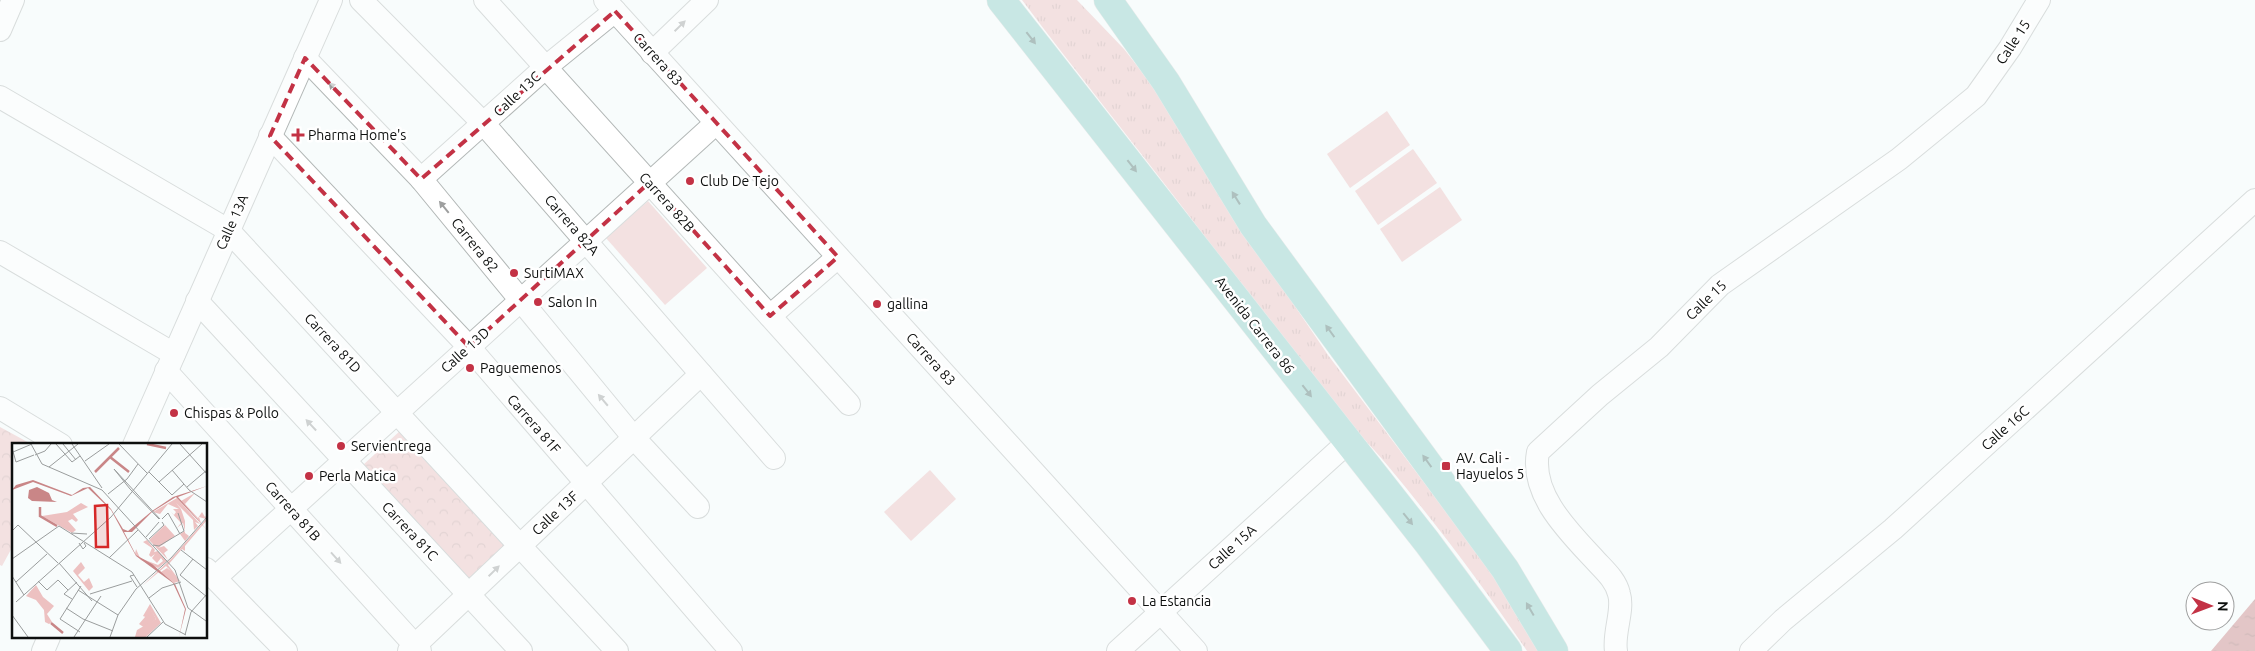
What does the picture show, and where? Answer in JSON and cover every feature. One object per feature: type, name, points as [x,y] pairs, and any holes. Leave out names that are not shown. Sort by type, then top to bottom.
[{"type":"main road","name":"Avenida Carrera 86","points":[[1002,0],[1468,596],[1508,651]]},
{"type":"main road","points":[[1108,0],[1166,82],[1253,225],[1506,569],[1554,651]]},
{"type":"street","points":[[0,30],[13,0]]},
{"type":"street","name":"Calle 13A","points":[[135,443],[331,0]]},
{"type":"street","name":"Carrera 82A","points":[[361,0],[484,124],[774,458]]},
{"type":"street","name":"Carrera 82B","points":[[486,0],[849,404]]},
{"type":"street","points":[[652,53],[707,0]]},
{"type":"street","name":"Calle 15","points":[[1616,651],[1614,638],[1620,595],[1612,578],[1579,543],[1544,496],[1538,482],[1535,466],[1538,452],[1600,396],[1659,347],[1720,285],[1899,159],[1976,96],[2010,48],[2039,0]]},
{"type":"street","name":"Calle 13C","points":[[421,179],[484,124],[610,6]]},
{"type":"street","name":"Carrera 83","points":[[610,6],[1196,651]]},
{"type":"street","name":"Carrera 82","points":[[305,58],[421,179],[634,438],[698,507]]},
{"type":"street","name":"Carrera 81D","points":[[0,97],[228,230],[617,651]]},
{"type":"street","name":"Calle 13D","points":[[211,574],[291,509],[716,122]]},
{"type":"street","name":"Carrera 81F","points":[[270,136],[469,347],[731,651]]},
{"type":"street","name":"Calle 16C","points":[[1751,651],[1783,620],[1893,529],[2255,200]]},
{"type":"street","name":"Carrera 81B","points":[[0,252],[170,362],[291,509],[414,649]]},
{"type":"street","points":[[770,316],[838,257]]},
{"type":"street","name":"Carrera 81C","points":[[197,301],[520,651]]},
{"type":"street","name":"Calle 13F","points":[[414,649],[469,594],[701,374]]},
{"type":"street","points":[[0,408],[58,443]]},
{"type":"street","name":"Calle 15A","points":[[1118,651],[1348,443]]},
{"type":"street","points":[[211,574],[286,651]]},
{"type":"street","points":[[43,651],[49,638]]},
{"type":"highlighted area","points":[[615,11],[838,257],[770,316],[650,182],[469,347],[270,136],[305,58],[421,179]]},
{"type":"green space","points":[[1022,0],[1077,0],[1124,49],[1159,94],[1233,215],[1328,355],[1511,598],[1542,651],[1527,651],[1494,603],[1442,534],[1380,456],[1322,392],[1187,213]]},
{"type":"green space","points":[[1387,111],[1410,145],[1350,188],[1327,154]]},
{"type":"green space","points":[[1413,149],[1437,183],[1378,225],[1355,191]]},
{"type":"green space","points":[[1440,187],[1462,220],[1402,262],[1380,229]]},
{"type":"green space","points":[[648,201],[707,268],[665,305],[606,238]]},
{"type":"green space","points":[[0,427],[29,443],[12,443],[12,548],[2,566],[0,565]]},
{"type":"green space","points":[[401,430],[508,548],[470,583],[363,465]]},
{"type":"green space","points":[[930,470],[956,499],[911,541],[884,512]]},
{"type":"water","points":[[2255,599],[2255,651],[2211,651],[2228,631],[2235,631],[2235,623]]},
{"type":"place","name":"Pharma Home's","points":[[298,135]]},
{"type":"place","name":"Club De Tejo","points":[[690,181]]},
{"type":"place","name":"SurtiMAX","points":[[514,273]]},
{"type":"place","name":"Salon In","points":[[538,302]]},
{"type":"place","name":"gallina","points":[[877,304]]},
{"type":"place","name":"Paguemenos","points":[[470,368]]},
{"type":"place","name":"Chispas & Pollo","points":[[174,413]]},
{"type":"place","name":"Servientrega","points":[[341,446]]},
{"type":"place","name":"AV. Cali - Hayuelos 5","points":[[1446,466]]},
{"type":"place","name":"Perla Matica","points":[[309,476]]},
{"type":"place","name":"La Estancia","points":[[1132,601]]}]
